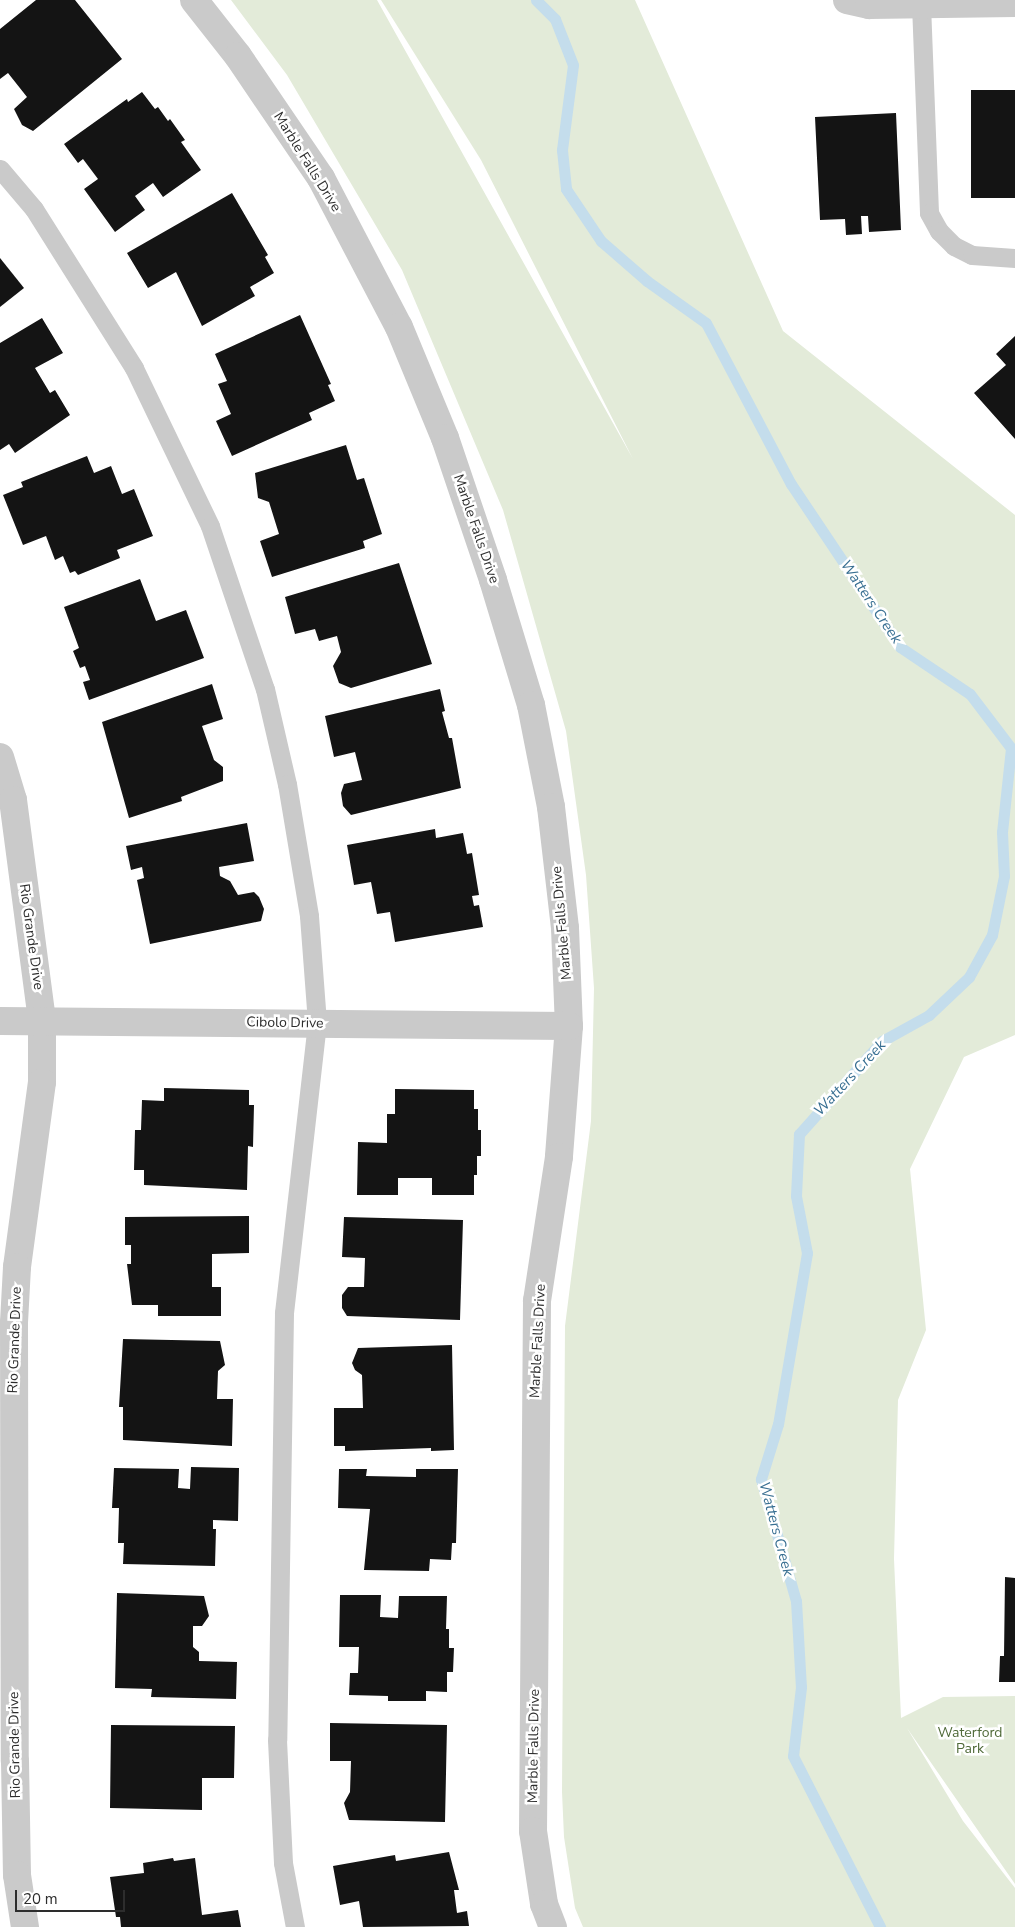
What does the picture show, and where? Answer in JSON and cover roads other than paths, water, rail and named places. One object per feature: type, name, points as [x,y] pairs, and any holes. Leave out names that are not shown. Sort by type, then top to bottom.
[{"type":"street","name":"Marble Falls Drive","points":[[194,0],[238,56],[321,178],[399,328],[445,438],[493,580],[531,706],[551,808],[565,928],[569,1026],[558,1157],[538,1301],[535,1350],[533,1831],[544,1904],[553,1927]]},
{"type":"street","points":[[847,0],[869,5],[1015,3]]},
{"type":"street","name":"Rio Grande Drive","points":[[0,757],[13,800],[42,1021],[42,1082],[8,1280],[6,1532],[17,1875],[24,1927]]},
{"type":"street","name":"Cibolo Drive","points":[[0,1021],[569,1026]]},
{"type":"lane","points":[[921,4],[929,213],[939,231],[954,246],[972,255],[1015,258]]},
{"type":"lane","points":[[0,169],[34,209],[134,368],[210,526],[265,689],[287,784],[309,916],[317,1023],[284,1313],[277,1740],[283,1863],[295,1927]]},
{"type":"waterway","name":"Watters Creek","points":[[536,0],[555,19],[573,65],[562,150],[566,189],[601,241],[647,281],[706,323],[791,484],[900,647],[970,694],[1011,748],[1002,832],[1004,876],[992,935],[969,977],[929,1015],[882,1041],[799,1134],[796,1196],[807,1253],[778,1424],[761,1479],[796,1601],[801,1687],[793,1756],[880,1927]]},
{"type":"park label","name":"Waterford Park","points":[[970,1742]]}]
